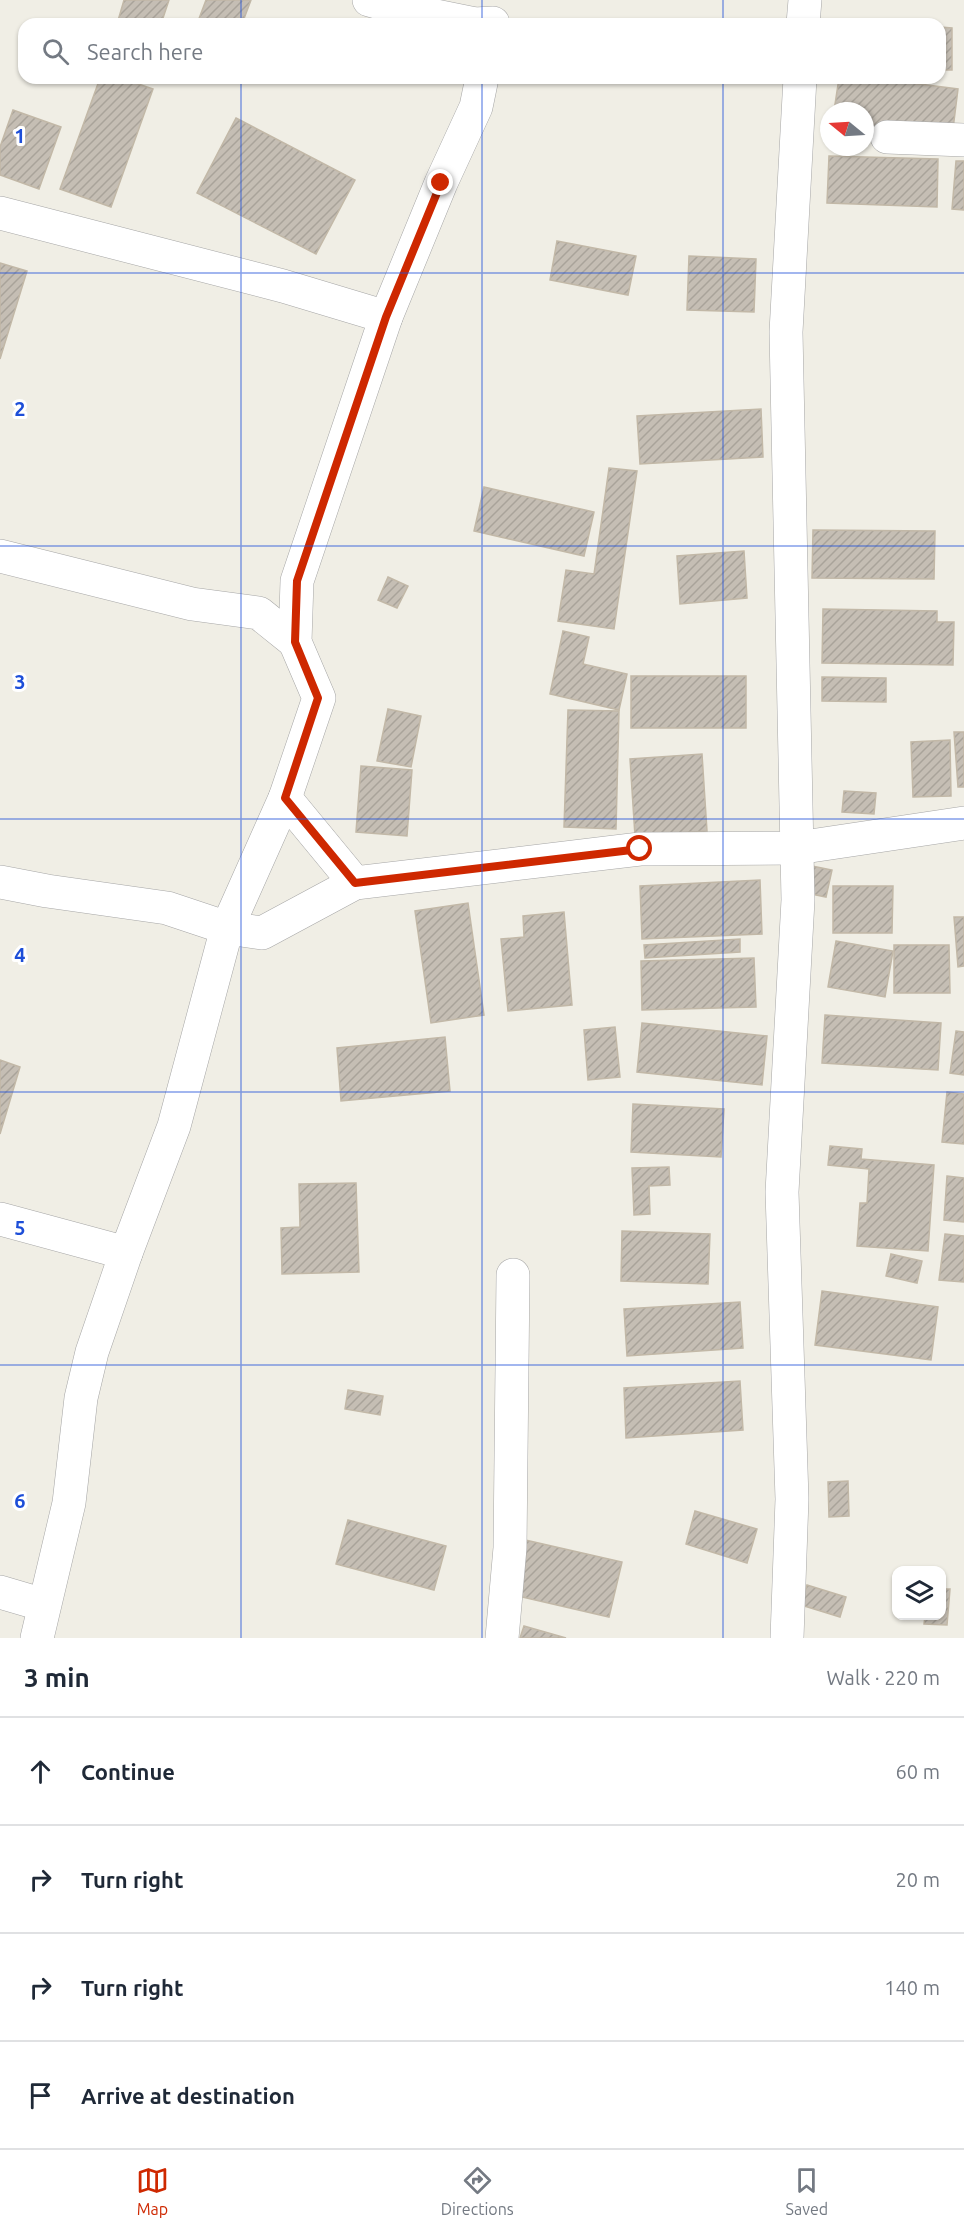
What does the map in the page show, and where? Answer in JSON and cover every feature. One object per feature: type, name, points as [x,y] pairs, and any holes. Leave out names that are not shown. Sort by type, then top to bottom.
[{"type":"street","points":[[369,0],[446,18]]},
{"type":"street","points":[[495,18],[500,0]]},
{"type":"street","points":[[804,18],[805,0]]},
{"type":"street","points":[[37,1638],[69,1503],[81,1398],[92,1352],[126,1253],[174,1126],[227,928],[285,798],[318,698],[295,642],[297,581],[386,317],[441,183],[476,106],[481,84]]},
{"type":"street","points":[[787,1638],[792,1499],[782,1192],[798,900],[786,332],[800,84]]},
{"type":"street","points":[[887,137],[964,140]]},
{"type":"street","points":[[0,213],[283,286],[386,317]]},
{"type":"street","points":[[0,556],[192,604],[259,613],[295,642]]},
{"type":"street","points":[[285,798],[355,883]]},
{"type":"street","points":[[0,882],[167,908],[227,928],[262,933],[355,883],[611,851],[797,848],[964,823]]},
{"type":"street","points":[[0,1220],[126,1253]]},
{"type":"street","points":[[502,1638],[510,1548],[513,1275]]},
{"type":"street","points":[[0,1592],[44,1605]]},
{"type":"building","points":[[124,0],[169,0],[163,18],[119,18]]},
{"type":"building","points":[[206,0],[251,0],[244,18],[199,18]]},
{"type":"building","points":[[946,28],[952,28],[952,70],[946,70]]},
{"type":"building","points":[[98,84],[138,84],[153,89],[111,207],[60,189]]},
{"type":"building","points":[[838,84],[919,84],[958,89],[952,137],[874,127],[874,102],[835,102]]},
{"type":"building","points":[[13,110],[61,127],[39,189],[0,175],[0,147]]},
{"type":"building","points":[[236,118],[355,180],[316,254],[197,193]]},
{"type":"building","points":[[829,156],[938,159],[937,207],[827,203]]},
{"type":"building","points":[[956,161],[964,161],[964,210],[952,209]]},
{"type":"building","points":[[557,241],[636,256],[628,295],[550,280]]},
{"type":"building","points":[[689,256],[756,259],[754,312],[687,310]]},
{"type":"building","points":[[0,263],[27,271],[0,359]]},
{"type":"building","points":[[761,409],[763,457],[640,464],[637,416]]},
{"type":"building","points":[[609,468],[637,471],[614,629],[558,621],[566,570],[594,574]]},
{"type":"building","points":[[484,487],[594,512],[584,556],[474,531]]},
{"type":"building","points":[[813,530],[935,531],[934,579],[812,578]]},
{"type":"building","points":[[744,551],[747,598],[680,604],[677,556]]},
{"type":"building","points":[[388,577],[408,586],[397,608],[378,600]]},
{"type":"building","points":[[823,609],[937,611],[937,622],[954,622],[953,665],[822,663]]},
{"type":"building","points":[[563,631],[589,637],[583,664],[627,674],[619,710],[550,694]]},
{"type":"building","points":[[631,676],[746,676],[746,728],[631,728]]},
{"type":"building","points":[[822,677],[886,678],[886,702],[822,701]]},
{"type":"building","points":[[388,709],[421,716],[411,767],[377,761]]},
{"type":"building","points":[[568,710],[619,711],[616,829],[564,827]]},
{"type":"building","points":[[954,732],[964,732],[964,787],[958,787]]},
{"type":"building","points":[[950,740],[951,796],[913,797],[911,742]]},
{"type":"building","points":[[702,754],[707,831],[635,836],[630,759]]},
{"type":"building","points":[[361,766],[412,770],[407,836],[356,832]]},
{"type":"building","points":[[844,791],[876,793],[874,814],[842,812]]},
{"type":"building","points":[[812,866],[832,870],[826,897],[806,893]]},
{"type":"building","points":[[760,880],[762,934],[642,939],[640,886]]},
{"type":"building","points":[[833,886],[893,886],[892,933],[833,933]]},
{"type":"building","points":[[468,903],[484,1015],[431,1023],[415,911]]},
{"type":"building","points":[[564,912],[572,1005],[508,1011],[501,939],[524,937],[523,916]]},
{"type":"building","points":[[954,917],[964,917],[964,966],[958,967]]},
{"type":"building","points":[[740,939],[740,952],[645,958],[644,945]]},
{"type":"building","points":[[836,941],[893,951],[885,997],[828,987]]},
{"type":"building","points":[[894,945],[949,945],[950,993],[894,993]]},
{"type":"building","points":[[754,958],[756,1007],[642,1010],[641,961]]},
{"type":"building","points":[[825,1015],[941,1023],[938,1070],[822,1063]]},
{"type":"building","points":[[642,1023],[767,1036],[762,1085],[637,1072]]},
{"type":"building","points":[[615,1027],[620,1077],[588,1080],[584,1030]]},
{"type":"building","points":[[956,1031],[964,1032],[964,1075],[950,1073]]},
{"type":"building","points":[[445,1037],[450,1091],[341,1101],[337,1048]]},
{"type":"building","points":[[0,1060],[20,1067],[0,1134]]},
{"type":"building","points":[[947,1092],[964,1094],[964,1144],[942,1142]]},
{"type":"building","points":[[633,1104],[724,1109],[721,1157],[631,1152]]},
{"type":"building","points":[[830,1146],[862,1149],[861,1159],[934,1165],[928,1251],[857,1246],[860,1203],[867,1203],[869,1169],[828,1165]]},
{"type":"building","points":[[669,1167],[670,1185],[649,1186],[650,1214],[634,1215],[632,1168]]},
{"type":"building","points":[[947,1176],[964,1178],[964,1222],[944,1220]]},
{"type":"building","points":[[356,1183],[359,1272],[282,1274],[281,1228],[300,1227],[299,1184]]},
{"type":"building","points":[[622,1231],[710,1234],[708,1284],[621,1281]]},
{"type":"building","points":[[945,1234],[964,1236],[964,1282],[939,1280]]},
{"type":"building","points":[[891,1254],[922,1261],[917,1283],[886,1276]]},
{"type":"building","points":[[822,1291],[938,1307],[931,1360],[815,1345]]},
{"type":"building","points":[[740,1302],[743,1348],[627,1356],[624,1309]]},
{"type":"building","points":[[740,1381],[743,1430],[626,1438],[624,1388]]},
{"type":"building","points":[[348,1390],[383,1396],[380,1415],[345,1409]]},
{"type":"building","points":[[848,1481],[849,1516],[829,1517],[828,1482]]},
{"type":"building","points":[[695,1511],[757,1529],[747,1563],[686,1544]]},
{"type":"building","points":[[348,1520],[446,1546],[434,1590],[336,1564]]},
{"type":"building","points":[[521,1539],[622,1562],[609,1617],[509,1594]]},
{"type":"building","points":[[807,1585],[846,1597],[840,1617],[801,1605]]},
{"type":"building","points":[[946,1589],[950,1589],[947,1625],[924,1624],[924,1620],[946,1620]]},
{"type":"building","points":[[524,1626],[566,1638],[520,1638]]},
{"type":"route","points":[[441,183],[386,317],[297,581],[295,642],[318,698],[285,798],[355,883],[640,849]]}]
